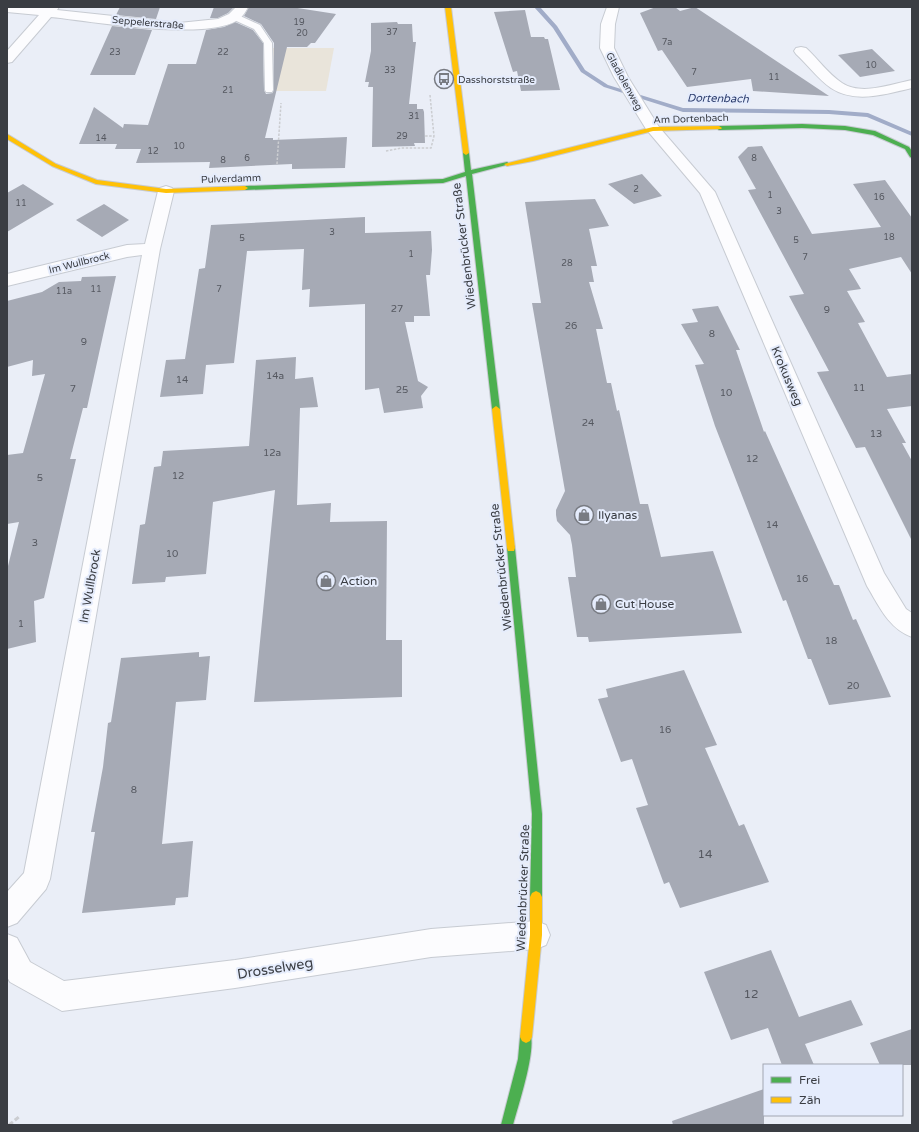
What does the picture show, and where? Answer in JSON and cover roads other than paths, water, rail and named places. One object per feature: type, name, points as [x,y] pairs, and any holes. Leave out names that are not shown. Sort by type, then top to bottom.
[{"type":"main road","name":"Wiedenbrücker Straße","points":[[448,7],[466,147],[508,513],[537,814],[536,935],[524,1059],[507,1125]]},
{"type":"main road","name":"Am Dortenbach","points":[[468,173],[533,159],[654,129],[802,126],[845,128],[874,133],[907,148],[912,156]]},
{"type":"main road","name":"Pulverdamm","points":[[7,136],[54,165],[96,182],[166,191],[443,181],[468,173]]},
{"type":"street","name":"Gladiolenweg","points":[[613,7],[608,24],[607,48],[621,77],[639,108],[654,129]]},
{"type":"street","name":"Seppelerstraße","points":[[7,8],[19,10],[51,10],[179,27],[207,25],[238,12]]},
{"type":"street","points":[[7,59],[51,10]]},
{"type":"street","points":[[801,51],[837,86],[850,92],[870,92],[912,84]]},
{"type":"street","name":"Krokusweg","points":[[654,129],[707,192],[875,579],[898,616],[912,627]]},
{"type":"street","name":"Im Wullbrock","points":[[7,913],[36,879],[152,249],[166,191]]},
{"type":"street","name":"Im Wullbrock","points":[[7,280],[127,251],[152,249]]},
{"type":"street","name":"Drosselweg","points":[[7,948],[14,975],[62,996],[235,974],[430,943],[536,935]]},
{"type":"lane","points":[[238,12],[257,27],[268,43],[270,66],[269,90]]},
{"type":"waterway","name":"Dortenbach","points":[[537,7],[555,27],[583,71],[606,86],[683,110],[829,112],[868,115],[912,134]]},
{"type":"place","name":"Dasshorststraße","points":[[444,79]]},
{"type":"place","name":"Ilyanas","points":[[584,515]]},
{"type":"place","name":"Action","points":[[326,581]]},
{"type":"place","name":"Cut House","points":[[601,604]]}]
